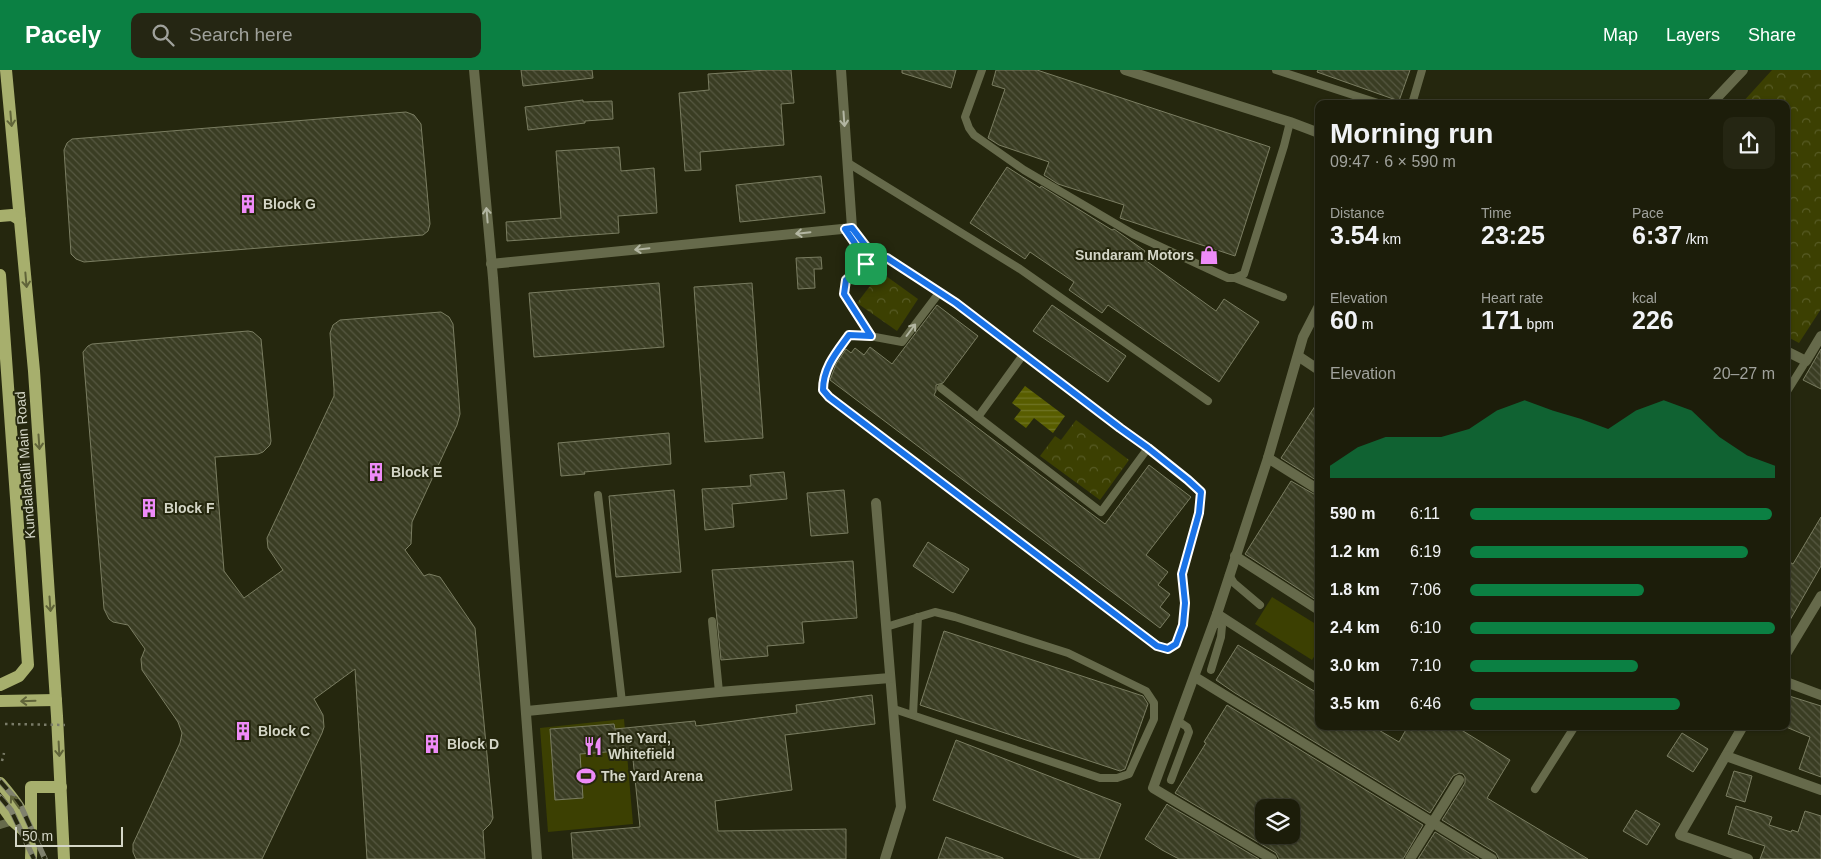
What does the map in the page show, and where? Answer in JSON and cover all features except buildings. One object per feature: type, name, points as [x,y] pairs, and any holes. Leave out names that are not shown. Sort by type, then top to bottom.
[{"type":"main road","name":"Kundalahalli Main Road","points":[[6,70],[34,371],[56,700],[64,859]]},
{"type":"main road","points":[[0,216],[12,215],[20,220]]},
{"type":"main road","name":"Kundalahalli Main Road","points":[[0,275],[28,665],[19,676],[0,684]]},
{"type":"main road","points":[[0,701],[56,700]]},
{"type":"main road","points":[[0,783],[19,807],[31,836]]},
{"type":"main road","points":[[31,858],[31,787],[61,787]]},
{"type":"main road","points":[[0,803],[13,821],[31,836]]},
{"type":"street","points":[[474,70],[492,264],[538,859]]},
{"type":"street","points":[[492,264],[848,229],[848,163],[841,70]]},
{"type":"street","points":[[1125,70],[1315,131]]},
{"type":"street","points":[[1715,100],[1743,70]]},
{"type":"street","points":[[1272,859],[1153,788],[1195,677],[1268,458],[1303,337],[1315,314]]},
{"type":"street","points":[[1790,353],[1806,362],[1821,336]]},
{"type":"street","points":[[1298,356],[1315,367]]},
{"type":"street","points":[[1268,458],[1315,487]]},
{"type":"street","points":[[876,503],[901,807],[885,859]]},
{"type":"street","points":[[1235,556],[1315,607]]},
{"type":"street","points":[[1790,647],[1821,596]]},
{"type":"street","points":[[1215,618],[1315,678]]},
{"type":"street","points":[[1195,677],[1492,859]]},
{"type":"street","points":[[527,711],[719,692],[890,678]]},
{"type":"street","points":[[1790,683],[1821,695]]},
{"type":"street","points":[[1741,730],[1680,835],[1748,859]]},
{"type":"street","points":[[1726,756],[1821,790]]},
{"type":"street","points":[[1410,859],[1459,780]]},
{"type":"lane","points":[[982,70],[965,117],[974,135],[1024,170],[1133,234],[1228,278],[1235,278],[1283,297]]},
{"type":"lane","points":[[1276,70],[1368,100]]},
{"type":"lane","points":[[1413,100],[1422,70]]},
{"type":"lane","points":[[1235,278],[1244,274],[1290,122]]},
{"type":"lane","points":[[848,163],[1020,269],[1208,401]]},
{"type":"lane","points":[[848,229],[875,258]]},
{"type":"lane","points":[[848,229],[866,264]]},
{"type":"lane","points":[[871,336],[844,294],[846,280],[875,258],[887,258],[939,292],[1024,355],[1148,448],[1201,492],[1199,513],[1182,574],[1185,603],[1183,625],[1176,644],[1168,649],[1157,646],[829,397],[823,390],[823,380],[828,364],[849,335],[871,336],[902,342],[939,292]]},
{"type":"lane","points":[[978,417],[1024,355]]},
{"type":"lane","points":[[1790,386],[1806,362]]},
{"type":"lane","points":[[941,388],[1101,512],[1148,448]]},
{"type":"lane","points":[[598,495],[622,702]]},
{"type":"lane","points":[[1229,575],[1234,583],[1260,606]]},
{"type":"lane","points":[[886,626],[935,612],[1068,653],[1146,692],[1154,703],[1154,719],[1129,774],[1117,778],[1100,778],[894,709]]},
{"type":"lane","points":[[913,716],[918,617]]},
{"type":"lane","points":[[1211,670],[1221,637],[1222,626],[1215,618]]},
{"type":"lane","points":[[712,621],[719,692]]},
{"type":"lane","points":[[1171,780],[1189,732],[1187,727],[1178,721]]},
{"type":"lane","points":[[1535,789],[1572,730]]},
{"type":"lane","points":[[0,826],[13,821]]},
{"type":"path","points":[[5,724],[65,725]]},
{"type":"path","points":[[2,760],[4,753]]},
{"type":"green space","points":[[1772,70],[1821,70],[1821,309],[1799,343],[1790,338],[1790,100],[1745,100]]},
{"type":"green space","points":[[886,276],[918,299],[897,331],[857,303],[873,282]]},
{"type":"green space","points":[[1076,420],[1129,460],[1100,500],[1040,456],[1055,436],[1061,440]]},
{"type":"green space","points":[[1272,597],[1315,624],[1315,655],[1312,660],[1255,624]]},
{"type":"green space","name":"The Yard Arena","points":[[624,719],[633,824],[548,832],[540,728]]},
{"type":"shaded area","points":[[1025,386],[1065,416],[1053,433],[1034,418],[1026,428],[1014,419],[1021,410],[1012,403]]},
{"type":"railway","points":[[0,781],[20,804],[45,859]]},
{"type":"railway","points":[[0,797],[11,810],[34,859]]},
{"type":"place","name":"Block G","points":[[248,204]]},
{"type":"place","name":"Sundaram Motors","points":[[1209,255]]},
{"type":"place","name":"Block E","points":[[376,472]]},
{"type":"place","name":"Block F","points":[[149,508]]},
{"type":"place","name":"Block C","points":[[243,731]]},
{"type":"place","name":"Block D","points":[[432,744]]},
{"type":"place","name":"The Yard, Whitefield","points":[[593,746]]},
{"type":"place","name":"The Yard Arena","points":[[586,776]]},
{"type":"route","points":[[852,228],[875,258],[887,258],[956,303],[1148,448],[1201,492],[1199,513],[1182,574],[1185,603],[1183,625],[1176,644],[1168,649],[1157,646],[829,397],[823,390],[823,380],[828,364],[849,335],[871,336],[844,294],[846,280],[866,264],[845,229],[852,228]]}]
